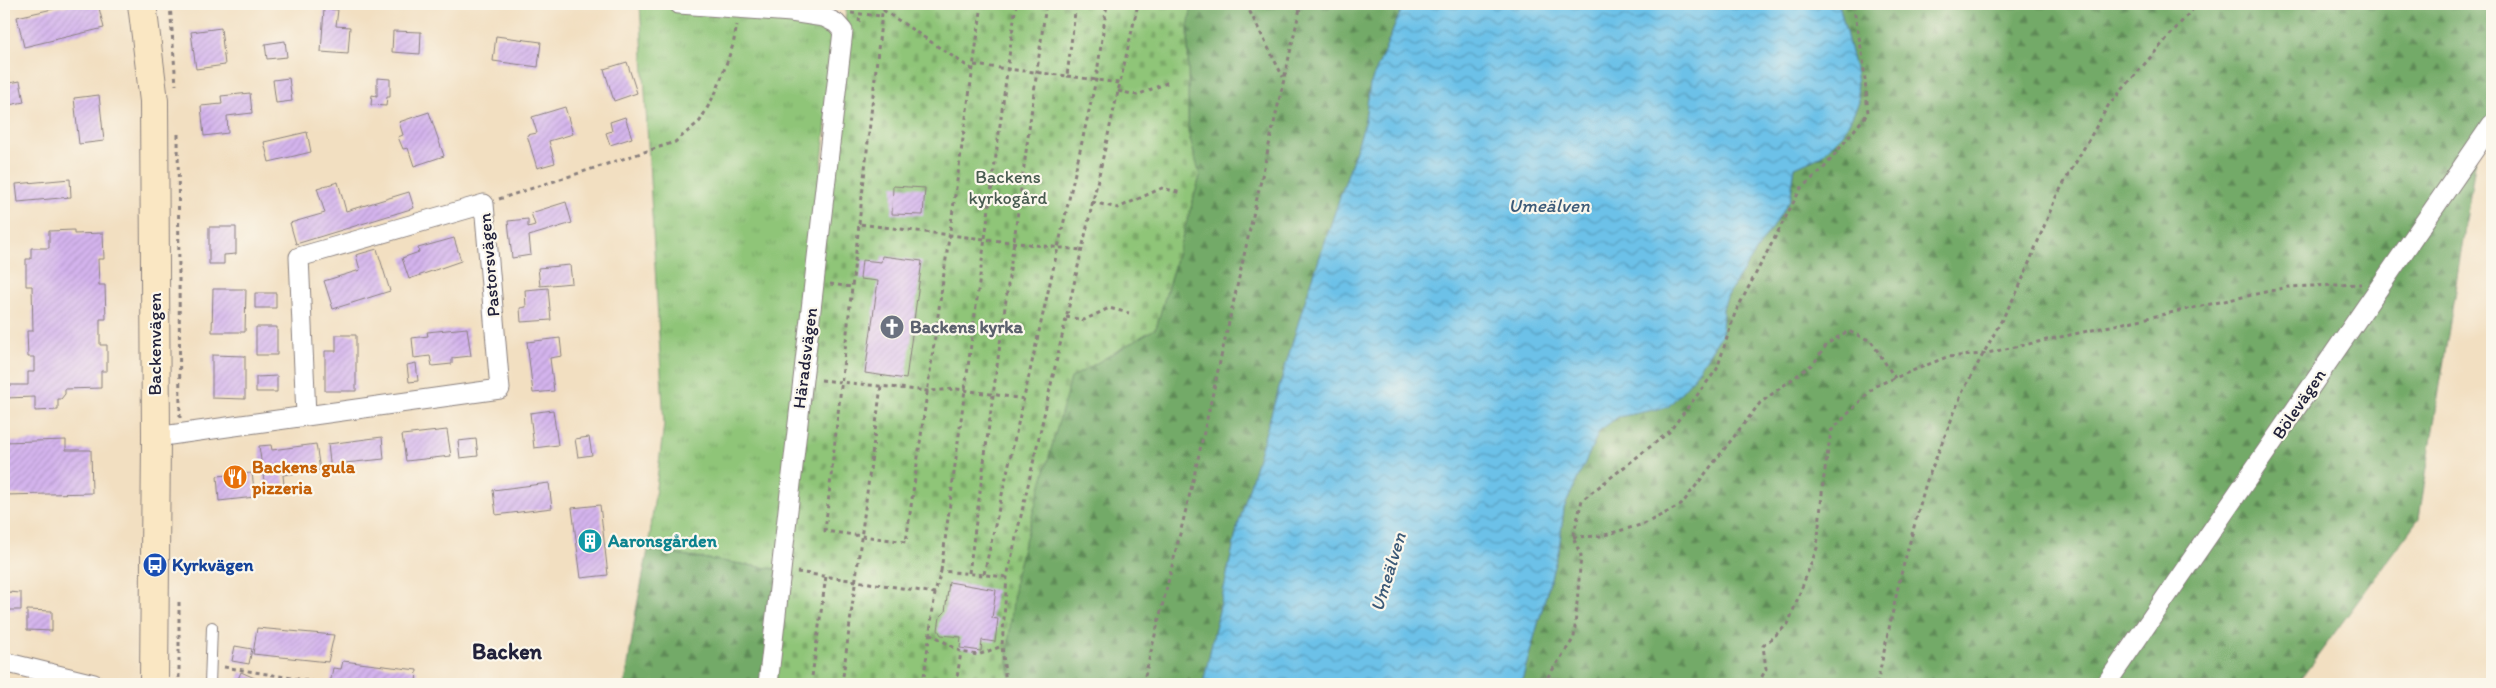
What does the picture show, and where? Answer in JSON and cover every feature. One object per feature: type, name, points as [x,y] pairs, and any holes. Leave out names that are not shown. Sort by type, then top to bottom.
[{"type":"street","name":"Backenvägen","points":[[142,4],[154,101],[156,437],[154,684]]},
{"type":"street","points":[[679,4],[740,10],[810,9]]},
{"type":"street","name":"Häradsvägen","points":[[768,684],[843,31],[836,23],[810,9]]},
{"type":"street","name":"Bölevägen","points":[[2106,684],[2492,124]]},
{"type":"street","name":"Pastorsvägen","points":[[156,437],[500,389],[484,204],[299,257],[306,415]]},
{"type":"street","points":[[4,662],[94,684]]},
{"type":"lane","points":[[210,684],[212,627]]},
{"type":"path","points":[[883,4],[824,531],[906,542],[982,4]]},
{"type":"path","points":[[923,684],[935,593],[941,571],[963,390],[1016,4]]},
{"type":"path","points":[[968,573],[1015,242],[1046,4]]},
{"type":"path","points":[[1067,76],[1076,4]]},
{"type":"path","points":[[984,574],[1096,80],[1106,4]]},
{"type":"path","points":[[1006,684],[1002,646],[1007,577],[1138,4]]},
{"type":"path","points":[[1246,4],[1283,77]]},
{"type":"path","points":[[1143,684],[1192,485],[1301,4]]},
{"type":"path","points":[[1543,684],[1574,638],[1581,556],[1573,537],[1582,500],[1669,432],[1718,369],[1735,313],[1801,188],[1823,169],[1868,112],[1863,59],[1853,4]]},
{"type":"path","points":[[1877,684],[1900,578],[1926,483],[1962,392],[2018,290],[2056,197],[2108,106],[2197,4]]},
{"type":"path","points":[[484,204],[675,142],[700,121],[717,90],[733,45],[740,10]]},
{"type":"path","points":[[883,10],[973,70]]},
{"type":"path","points":[[846,12],[882,16]]},
{"type":"path","points":[[974,65],[1120,83]]},
{"type":"path","points":[[1118,91],[1137,95],[1169,82]]},
{"type":"path","points":[[1092,202],[1118,208],[1162,188],[1181,193]]},
{"type":"path","points":[[859,224],[1081,250]]},
{"type":"path","points":[[1758,684],[1766,669],[1763,646],[1788,624],[1817,548],[1823,483],[1831,431],[1875,386],[1947,357],[1983,354],[2288,287],[2382,283]]},
{"type":"path","points":[[827,284],[852,287]]},
{"type":"path","points":[[1066,317],[1084,320],[1109,308],[1130,312]]},
{"type":"path","points":[[1573,537],[1601,536],[1635,527],[1681,505],[1760,403],[1814,363],[1827,344],[1848,331],[1871,341],[1895,378]]},
{"type":"path","points":[[803,378],[928,390],[963,390],[1024,399]]},
{"type":"path","points":[[842,684],[881,386]]},
{"type":"path","points":[[781,570],[935,593]]},
{"type":"path","points":[[941,571],[1007,577]]},
{"type":"path","points":[[811,684],[826,576]]},
{"type":"path","points":[[179,595],[179,684]]},
{"type":"path","points":[[930,633],[961,652],[978,655],[1002,646]]},
{"type":"path","points":[[956,684],[961,652]]},
{"type":"path","points":[[211,665],[316,682],[318,684]]},
{"type":"green space","points":[[640,4],[679,4],[836,23],[781,570],[648,550],[664,424]]},
{"type":"green space","name":"Backens kyrkogård","points":[[847,4],[1192,4],[1188,28],[1188,132],[1200,176],[1156,328],[1071,378],[1016,573],[1007,656],[1011,684],[768,684]]},
{"type":"green space","points":[[1192,4],[1404,4],[1370,85],[1364,126],[1303,307],[1237,529],[1203,684],[1011,684],[1007,656],[1016,573],[1071,378],[1156,328],[1200,176],[1188,132],[1188,28]]},
{"type":"green space","points":[[1839,4],[2492,4],[2492,124],[2478,145],[2419,518],[2297,684],[1521,684],[1559,549],[1564,508],[1600,430],[1618,417],[1668,407],[1692,380],[1722,334],[1723,308],[1728,294],[1790,200],[1795,167],[1822,155],[1843,134],[1859,102],[1855,69]]},
{"type":"green space","points":[[648,550],[781,570],[768,684],[625,684],[636,611]]},
{"type":"water","name":"Umeälven","points":[[1404,4],[1839,4],[1855,69],[1859,102],[1843,134],[1822,155],[1795,167],[1790,200],[1728,294],[1723,308],[1722,334],[1692,380],[1668,407],[1618,417],[1600,430],[1564,508],[1559,549],[1521,684],[1203,684],[1237,529],[1303,307],[1364,126],[1370,85]]},
{"type":"building","points":[[75,4],[98,4],[104,28],[24,47],[17,17]]},
{"type":"building","points":[[324,9],[338,10],[336,26],[350,27],[348,54],[321,52]]},
{"type":"building","points":[[221,28],[225,65],[196,69],[191,32]]},
{"type":"building","points":[[393,31],[421,32],[420,54],[392,52]]},
{"type":"building","points":[[496,36],[541,42],[538,67],[493,61]]},
{"type":"building","points":[[285,41],[287,57],[267,59],[265,44]]},
{"type":"building","points":[[627,62],[637,93],[614,101],[604,69]]},
{"type":"building","points":[[289,78],[292,101],[276,103],[273,80]]},
{"type":"building","points":[[377,78],[390,79],[390,97],[387,97],[386,106],[371,105],[372,95],[377,96]]},
{"type":"building","points":[[20,81],[24,102],[4,106],[4,84]]},
{"type":"building","points":[[250,93],[252,113],[227,116],[228,133],[204,136],[201,106],[222,104],[221,96]]},
{"type":"building","points":[[99,95],[104,141],[79,144],[74,98]]},
{"type":"building","points":[[565,107],[573,134],[549,141],[555,163],[537,168],[527,135],[537,133],[532,117]]},
{"type":"building","points":[[429,112],[444,156],[414,166],[408,148],[403,149],[398,137],[403,135],[399,122]]},
{"type":"building","points":[[625,117],[632,138],[610,145],[606,133],[612,131],[610,122]]},
{"type":"building","points":[[307,132],[311,152],[269,162],[264,142]]},
{"type":"building","points":[[70,179],[71,197],[18,202],[16,184]]},
{"type":"building","points":[[338,182],[346,211],[409,192],[414,208],[296,244],[290,223],[325,213],[317,188]]},
{"type":"building","points":[[893,186],[925,188],[923,215],[892,214]]},
{"type":"building","points":[[566,202],[572,223],[529,236],[531,255],[512,258],[508,221],[528,219],[528,227],[535,225],[531,213]]},
{"type":"building","points":[[209,227],[236,227],[236,254],[224,255],[224,264],[209,264]]},
{"type":"building","points":[[74,230],[74,234],[103,233],[104,259],[98,259],[99,285],[105,285],[106,319],[100,319],[100,345],[107,345],[107,371],[101,371],[101,388],[65,389],[65,394],[61,399],[58,399],[58,410],[35,411],[35,397],[4,398],[4,385],[28,385],[28,372],[34,372],[34,357],[28,357],[27,331],[33,331],[32,286],[26,286],[26,259],[31,259],[31,248],[49,248],[49,231]]},
{"type":"building","points":[[454,238],[461,261],[409,279],[402,258],[419,252],[418,248]]},
{"type":"building","points":[[377,249],[390,291],[333,309],[324,281],[360,270],[356,255]]},
{"type":"building","name":"Backens kyrka","points":[[882,256],[922,261],[906,379],[865,373],[878,281],[860,279],[862,260],[881,262]]},
{"type":"building","points":[[570,265],[572,283],[540,286],[538,268]]},
{"type":"building","points":[[548,288],[551,320],[521,322],[520,308],[526,307],[525,290]]},
{"type":"building","points":[[213,289],[246,289],[245,332],[212,332]]},
{"type":"building","points":[[255,293],[276,293],[276,308],[255,308]]},
{"type":"building","points":[[256,327],[277,327],[277,355],[256,355]]},
{"type":"building","points":[[467,328],[471,356],[452,358],[452,364],[432,366],[430,356],[414,358],[412,338],[428,336],[427,332]]},
{"type":"building","points":[[336,335],[356,335],[356,391],[325,391],[325,351],[336,351]]},
{"type":"building","points":[[560,338],[562,356],[550,358],[554,391],[533,393],[527,342]]},
{"type":"building","points":[[212,355],[245,356],[245,399],[212,398]]},
{"type":"building","points":[[416,363],[418,381],[409,382],[407,365]]},
{"type":"building","points":[[277,376],[277,392],[256,392],[256,377]]},
{"type":"building","points":[[553,410],[558,445],[534,448],[530,413]]},
{"type":"building","points":[[447,430],[451,456],[406,461],[402,435]]},
{"type":"building","points":[[382,437],[384,459],[345,463],[346,470],[331,472],[328,444]]},
{"type":"building","points":[[589,437],[592,455],[578,457],[575,439]]},
{"type":"building","points":[[476,439],[478,456],[460,458],[458,441]]},
{"type":"building","points":[[66,440],[66,450],[91,450],[92,493],[4,495],[4,442]]},
{"type":"building","points":[[316,444],[320,470],[283,475],[284,485],[265,488],[259,446],[271,445],[272,450]]},
{"type":"building","points":[[252,473],[255,497],[219,501],[217,476]]},
{"type":"building","points":[[549,483],[552,508],[496,515],[493,490]]},
{"type":"building","name":"Aaronsgården","points":[[600,505],[608,575],[581,578],[572,508]]},
{"type":"building","points":[[949,582],[996,590],[992,618],[998,619],[995,642],[982,640],[981,651],[960,648],[961,637],[941,635],[938,630],[940,617],[945,612]]},
{"type":"building","points":[[8,592],[21,593],[21,610],[7,610]]},
{"type":"building","points":[[27,610],[52,611],[52,631],[27,630]]},
{"type":"building","points":[[257,628],[334,635],[328,662],[253,654]]},
{"type":"building","points":[[235,646],[252,649],[249,664],[232,661]]},
{"type":"building","points":[[343,661],[417,670],[416,684],[330,684],[333,668],[341,669]]},
{"type":"building","points":[[241,672],[268,684],[236,684]]},
{"type":"place","name":"Backens kyrka","points":[[892,327]]},
{"type":"place","name":"Backens gula pizzeria","points":[[235,477]]},
{"type":"place","name":"Aaronsgården","points":[[590,541]]},
{"type":"place","name":"Kyrkvägen","points":[[155,565]]},
{"type":"district","name":"Backen","points":[[507,651]]}]
